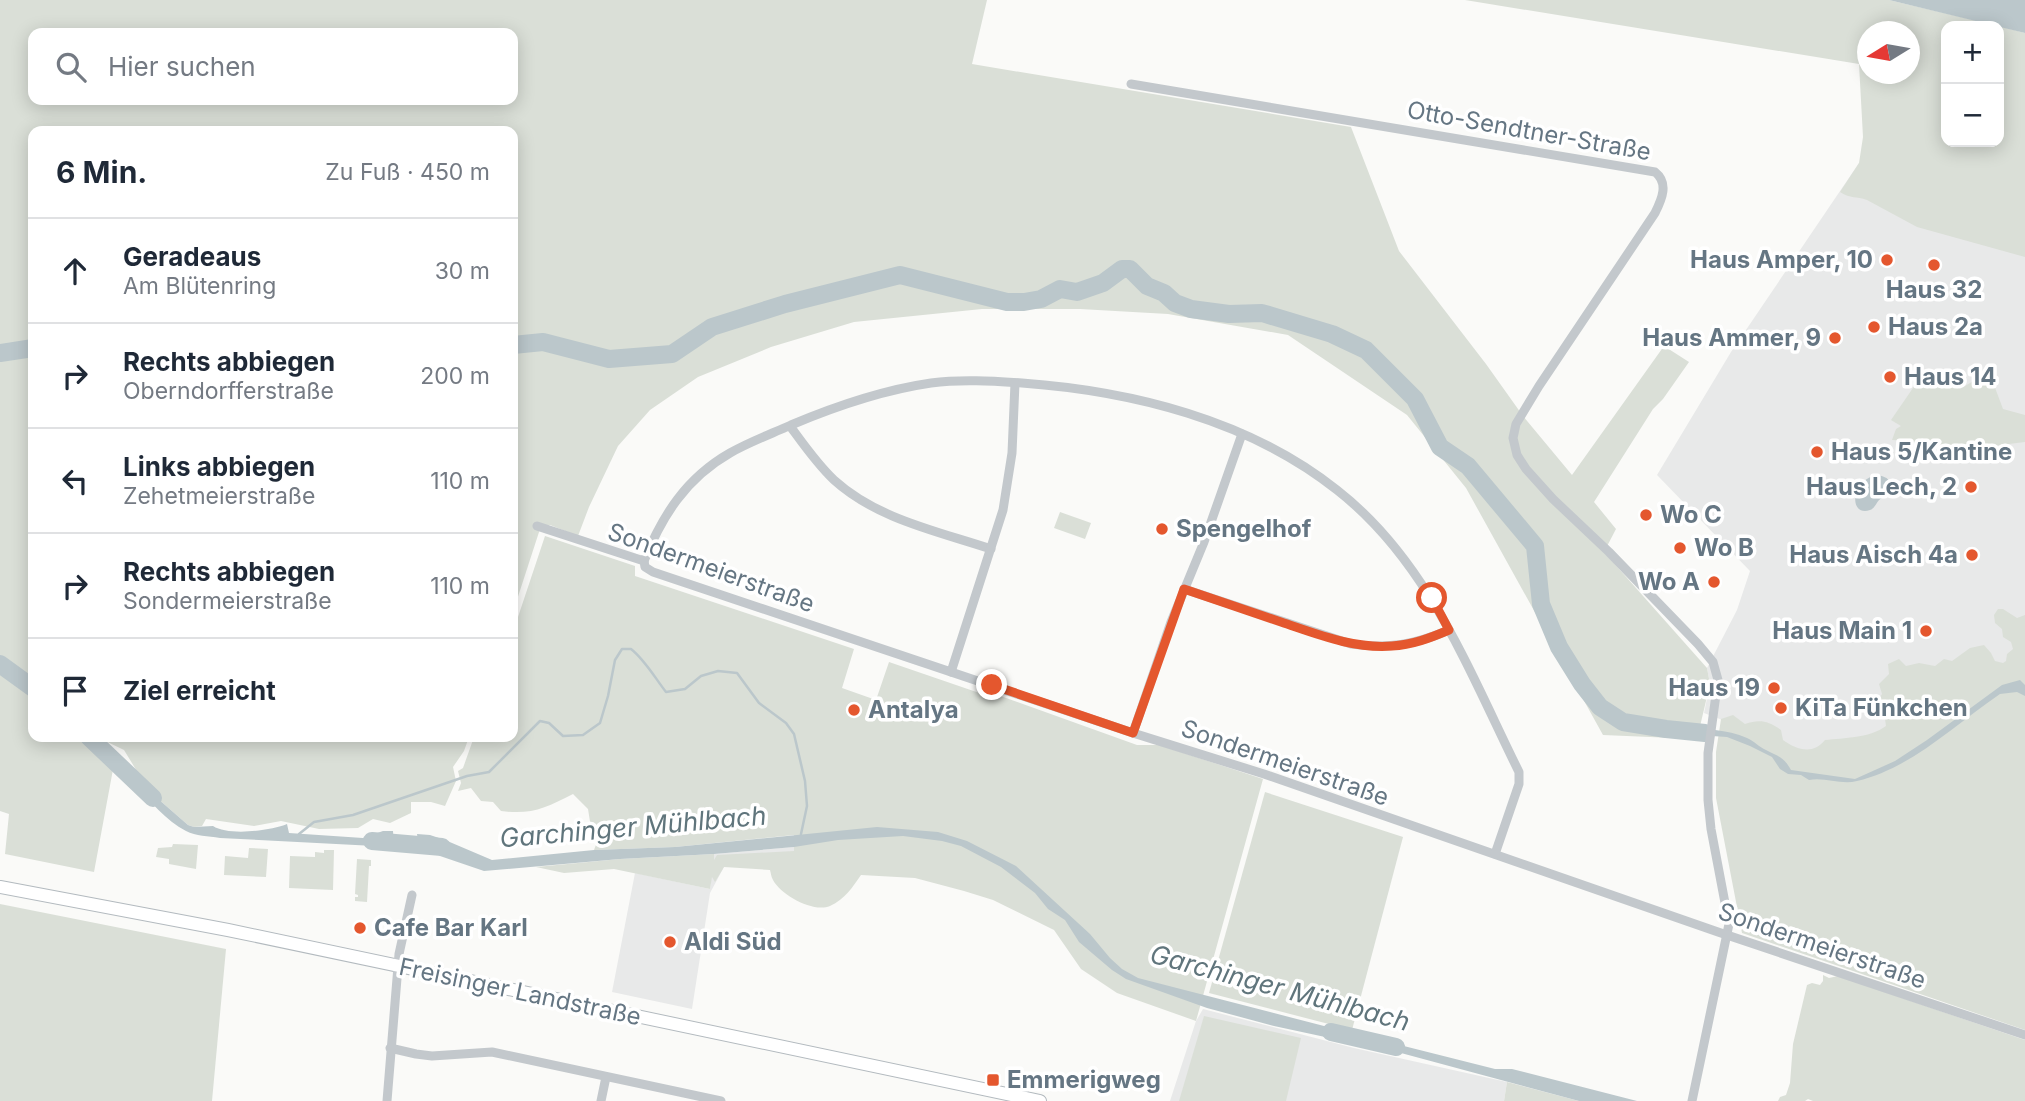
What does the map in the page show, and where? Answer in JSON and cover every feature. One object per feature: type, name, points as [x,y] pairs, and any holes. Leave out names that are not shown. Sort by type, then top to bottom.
[{"type":"main road","name":"Freisinger Landstraße","points":[[0,887],[228,930],[1035,1100]]},
{"type":"street","name":"Otto-Sendtner-Straße","points":[[1131,84],[1655,172],[1662,177],[1664,186],[1655,213],[1533,394],[1516,424],[1513,438],[1517,455],[1526,469],[1713,662],[1718,680],[1709,740],[1708,800],[1728,920],[1728,935]]},
{"type":"street","points":[[644,561],[654,535],[670,508],[696,478],[728,454],[816,415],[905,388],[958,381],[1069,386],[1149,402],[1196,416],[1242,434],[1305,466],[1371,519],[1413,569],[1449,630],[1519,772],[1519,784],[1495,854]]},
{"type":"street","points":[[951,672],[1007,493],[1014,433],[1015,383]]},
{"type":"street","points":[[790,426],[813,458],[834,480],[876,509],[901,520],[991,549]]},
{"type":"street","points":[[1133,733],[1242,434]]},
{"type":"street","name":"Sondermeierstraße","points":[[537,526],[644,561],[645,567],[653,572],[1133,733],[1264,774],[2025,1035]]},
{"type":"street","points":[[1184,589],[1351,644],[1373,647],[1408,645],[1449,630]]},
{"type":"street","points":[[387,1101],[398,966],[411,895]]},
{"type":"street","points":[[1692,1101],[1728,935]]},
{"type":"street","points":[[390,1048],[432,1056],[492,1052],[721,1101]]},
{"type":"street","points":[[601,1101],[606,1077]]},
{"type":"shaded area","points":[[0,0],[987,0],[972,64],[1351,127],[1399,251],[1523,416],[1572,475],[1664,346],[1689,362],[1653,409],[1594,502],[1616,529],[1604,552],[1707,668],[1710,684],[1697,739],[1603,735],[1466,488],[1407,415],[1288,335],[1168,314],[1080,309],[982,309],[854,322],[771,347],[698,377],[650,410],[618,446],[578,536],[550,525],[540,529],[518,597],[518,126],[28,126],[28,742],[86,742],[114,764],[94,872],[5,854],[9,814],[0,811]]},
{"type":"shaded area","points":[[1465,0],[1889,0],[1978,21],[1941,21],[1941,147],[2004,147],[2004,27],[2025,33],[2025,257],[1917,227],[1867,200],[1840,192],[1859,163],[1863,137],[1860,84],[1920,84],[1920,21],[1857,21],[1857,64]]},
{"type":"shaded area","points":[[1889,0],[2025,0],[2025,33],[2004,28],[2004,21],[1976,21]]},
{"type":"shaded area","points":[[1859,163],[2025,206],[2025,663],[1889,755],[1825,759],[1704,713],[1710,684],[1707,668],[1737,610],[1750,571],[1657,475],[1731,352]]},
{"type":"shaded area","points":[[1924,372],[1954,375],[1954,382],[1960,389],[1975,380],[1994,385],[2003,409],[2025,415],[2025,442],[1952,451],[1892,440],[1896,429],[1901,426],[1891,420]]},
{"type":"shaded area","points":[[1875,475],[1889,480],[1897,494],[1882,498],[1872,509],[1863,511],[1856,504],[1857,492],[1866,479]]},
{"type":"shaded area","points":[[1060,512],[1091,523],[1085,539],[1054,528]]},
{"type":"shaded area","points":[[545,536],[635,566],[635,576],[854,649],[842,688],[876,700],[889,662],[991,697],[992,693],[1137,745],[1159,745],[1263,779],[1196,1021],[1117,993],[1081,969],[1054,930],[993,900],[915,878],[861,875],[844,897],[823,908],[807,905],[790,897],[777,886],[770,870],[724,867],[715,882],[712,877],[710,889],[614,869],[564,873],[536,867],[714,854],[714,860],[717,855],[794,851],[794,835],[675,847],[594,850],[597,842],[592,834],[588,809],[573,794],[538,809],[512,812],[501,811],[493,802],[481,801],[471,788],[458,791],[461,783],[458,771],[463,768],[472,742],[518,742],[518,617]]},
{"type":"shaded area","points":[[1998,609],[2003,609],[2017,618],[2025,615],[2025,1030],[1742,933],[1716,798],[1716,752],[1721,719],[1733,715],[1745,724],[1760,721],[1768,723],[1781,730],[1783,740],[1805,749],[1815,748],[1825,740],[1857,737],[1880,730],[1886,726],[1883,705],[1879,699],[1882,694],[1879,684],[1889,674],[1888,664],[1899,659],[1906,666],[1919,663],[1935,666],[1944,659],[1952,661],[1970,648],[1984,645],[1995,661],[2006,661],[2007,654],[2013,649],[2011,642],[2003,637],[2002,629],[1995,623],[1994,615]]},
{"type":"shaded area","points":[[2020,680],[2025,685],[2025,696],[2017,692],[2000,694],[1914,756],[1877,775],[1851,782],[1809,780],[1801,775],[1788,774],[1780,769],[1772,757],[1727,737],[1682,734],[1682,728],[1732,733],[1750,739],[1780,757],[1791,770],[1855,779],[1895,761],[2002,685]]},
{"type":"shaded area","points":[[107,742],[467,742],[453,767],[456,781],[445,806],[431,802],[411,802],[411,813],[390,823],[373,819],[358,828],[319,829],[281,821],[254,826],[206,819],[202,826],[188,825],[149,791],[124,750]]},
{"type":"shaded area","points":[[142,779],[149,791],[188,825],[194,827],[213,826],[228,831],[249,831],[287,824],[289,833],[363,838],[383,831],[393,831],[394,847],[220,838],[194,834],[172,822],[134,785]]},
{"type":"shaded area","points":[[1265,792],[1403,837],[1352,1030],[1209,993]]},
{"type":"shaded area","points":[[877,827],[938,832],[967,841],[1016,866],[1090,934],[1110,958],[1138,978],[1355,1034],[1353,1043],[1207,1008],[1126,979],[1079,942],[1065,920],[1048,909],[1035,893],[1001,867],[961,846],[942,841],[903,836],[838,840],[794,847],[484,871],[440,856],[423,846],[419,847],[417,834],[445,840],[492,860],[594,850],[675,847]]},
{"type":"shaded area","points":[[173,844],[198,845],[196,869],[169,864],[169,859],[156,857],[158,848],[172,847]]},
{"type":"shaded area","points":[[794,847],[795,862],[724,867],[710,893],[692,1009],[612,992],[635,873],[710,889],[714,854]]},
{"type":"shaded area","points":[[249,848],[268,849],[266,877],[224,875],[225,856],[248,858]]},
{"type":"shaded area","points":[[324,850],[334,850],[333,890],[289,888],[290,856],[315,857],[315,852],[324,853]]},
{"type":"shaded area","points":[[357,859],[371,860],[367,902],[355,901],[355,897],[358,897],[355,894]]},
{"type":"shaded area","points":[[0,904],[226,949],[212,1101],[0,1101]]},
{"type":"shaded area","points":[[1823,975],[1829,978],[1838,976],[2025,1040],[2025,1101],[1778,1101],[1786,1095],[1790,1083],[1793,1044],[1807,985],[1820,985]]},
{"type":"shaded area","points":[[1203,1009],[1354,1048],[1507,1082],[1504,1101],[1170,1101],[1196,1021]]},
{"type":"shaded area","points":[[1204,1016],[1301,1038],[1286,1101],[1179,1101]]},
{"type":"shaded area","points":[[1376,1039],[1495,1069],[1512,1069],[1637,1101],[1579,1101],[1401,1053],[1373,1048]]},
{"type":"shaded area","points":[[1507,1082],[1579,1101],[1504,1101]]},
{"type":"waterway","points":[[518,344],[543,342],[609,359],[672,354],[712,327],[785,304],[900,275],[1007,302],[1024,302],[1041,299],[1060,289],[1077,292],[1103,283],[1122,269],[1130,269],[1147,286],[1191,309],[1229,314],[1262,313],[1332,334],[1366,350],[1415,399],[1440,447],[1468,466],[1535,546],[1541,604],[1559,647],[1600,707],[1623,722],[1705,733]]},
{"type":"waterway","points":[[0,353],[28,349]]},
{"type":"waterway","name":"Garchinger Mühlbach","points":[[299,834],[314,822],[353,815],[467,776],[489,772],[540,721],[549,723],[563,736],[583,735],[600,723],[615,660],[622,649],[631,649],[636,653],[666,692],[685,689],[701,676],[718,671],[737,673],[759,703],[786,723],[794,734],[805,781],[807,806],[801,834]]},
{"type":"waterway","name":"Garchinger Mühlbach","points":[[0,664],[28,684]]},
{"type":"waterway","name":"Garchinger Mühlbach","points":[[94,742],[153,798]]},
{"type":"waterway","name":"Garchinger Mühlbach","points":[[372,841],[442,847]]},
{"type":"waterway","name":"Garchinger Mühlbach","points":[[1331,1032],[1396,1047]]},
{"type":"place","name":"Haus Amper, 10","points":[[1887,260]]},
{"type":"place","name":"Haus 32","points":[[1934,265]]},
{"type":"place","name":"Haus 2a","points":[[1874,327]]},
{"type":"place","name":"Haus Ammer, 9","points":[[1835,338]]},
{"type":"place","name":"Haus 14","points":[[1890,377]]},
{"type":"place","name":"Haus 5/Kantine","points":[[1817,452]]},
{"type":"place","name":"Haus Lech, 2","points":[[1971,487]]},
{"type":"place","name":"Wo C","points":[[1646,515]]},
{"type":"place","name":"Spengelhof","points":[[1162,529]]},
{"type":"place","name":"Wo B","points":[[1680,548]]},
{"type":"place","name":"Haus Aisch 4a","points":[[1972,555]]},
{"type":"place","name":"Wo A","points":[[1714,582]]},
{"type":"place","name":"Haus Main 1","points":[[1926,631]]},
{"type":"place","name":"Haus 19","points":[[1774,688]]},
{"type":"place","name":"KiTa Fünkchen","points":[[1781,708]]},
{"type":"place","name":"Antalya","points":[[854,710]]},
{"type":"place","name":"Cafe Bar Karl","points":[[360,928]]},
{"type":"place","name":"Aldi Süd","points":[[670,942]]},
{"type":"place","name":"Emmerigweg","points":[[993,1080]]},
{"type":"route","points":[[992,685],[1133,733],[1184,589],[1320,635],[1373,647],[1408,645],[1449,630],[1432,598]]}]
